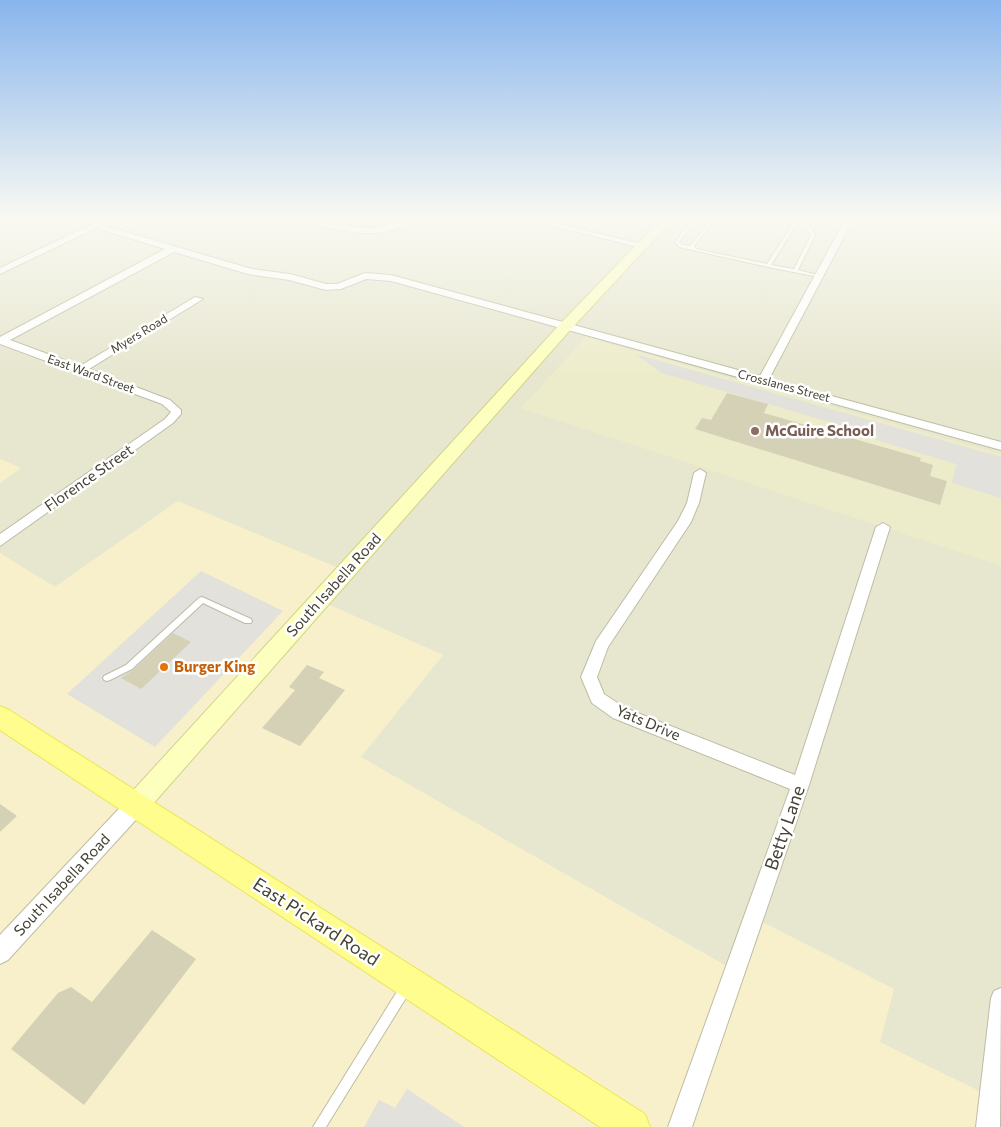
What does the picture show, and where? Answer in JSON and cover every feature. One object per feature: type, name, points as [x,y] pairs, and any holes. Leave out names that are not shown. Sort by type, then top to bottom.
[{"type":"main road","name":"South Isabella Road","points":[[136,805],[566,326],[619,271]]},
{"type":"main road","name":"East Pickard Road","points":[[0,717],[629,1126]]},
{"type":"street","points":[[0,341],[132,271]]},
{"type":"street","name":"Crosslanes Street","points":[[246,271],[290,277],[326,287],[338,287],[365,276],[376,275],[1001,446]]},
{"type":"street","points":[[763,380],[822,271]]},
{"type":"street","name":"Myers Road","points":[[81,370],[198,299]]},
{"type":"street","name":"East Ward Street","points":[[0,341],[166,402],[177,412]]},
{"type":"street","name":"Florence Street","points":[[0,541],[169,421],[177,412]]},
{"type":"street","name":"Yats Drive","points":[[700,473],[693,503],[684,522],[600,645],[590,677],[598,698],[619,713],[800,785]]},
{"type":"street","name":"Betty Lane","points":[[680,1127],[800,785],[883,527]]},
{"type":"street","name":"South Isabella Road","points":[[0,952],[136,805]]},
{"type":"street","points":[[988,1127],[1001,998]]},
{"type":"lane","points":[[795,271],[819,276]]},
{"type":"lane","points":[[107,678],[129,667],[202,600],[248,621]]},
{"type":"lane","points":[[319,1127],[409,982]]},
{"type":"shaded area","points":[[0,271],[1001,271],[1001,1102],[879,1042],[894,989],[754,918],[735,971],[360,757],[443,655],[320,601],[178,501],[55,587],[0,555],[0,483],[20,468],[0,459]]},
{"type":"shaded area","name":"McGuire School","points":[[586,337],[1001,454],[1001,566],[521,408]]},
{"type":"shaded area","points":[[635,354],[1001,457],[1001,498],[952,483],[956,464],[876,440],[877,436],[662,373]]},
{"type":"shaded area","points":[[0,459],[21,468],[0,483]]},
{"type":"shaded area","points":[[178,501],[346,571],[320,601],[443,655],[361,757],[734,971],[754,918],[894,989],[880,1042],[1001,1102],[1001,1127],[0,1127],[0,553],[55,587]]},
{"type":"shaded area","points":[[201,571],[283,611],[155,747],[67,694]]},
{"type":"shaded area","points":[[407,1089],[464,1127],[364,1127],[379,1100],[395,1108]]},
{"type":"building","points":[[727,393],[768,404],[764,413],[921,458],[920,461],[933,465],[930,476],[947,481],[940,505],[695,429],[702,418],[711,420]]},
{"type":"building","points":[[173,633],[191,642],[141,689],[121,678],[133,670]]},
{"type":"building","points":[[307,665],[324,672],[319,678],[345,690],[300,746],[262,728],[295,690],[289,687]]},
{"type":"building","points":[[0,804],[17,816],[0,832]]},
{"type":"building","points":[[152,930],[196,959],[84,1105],[11,1049],[58,993],[71,987],[92,1002]]},
{"type":"place","name":"McGuire School","points":[[755,431]]},
{"type":"place","name":"Burger King","points":[[164,667]]}]
